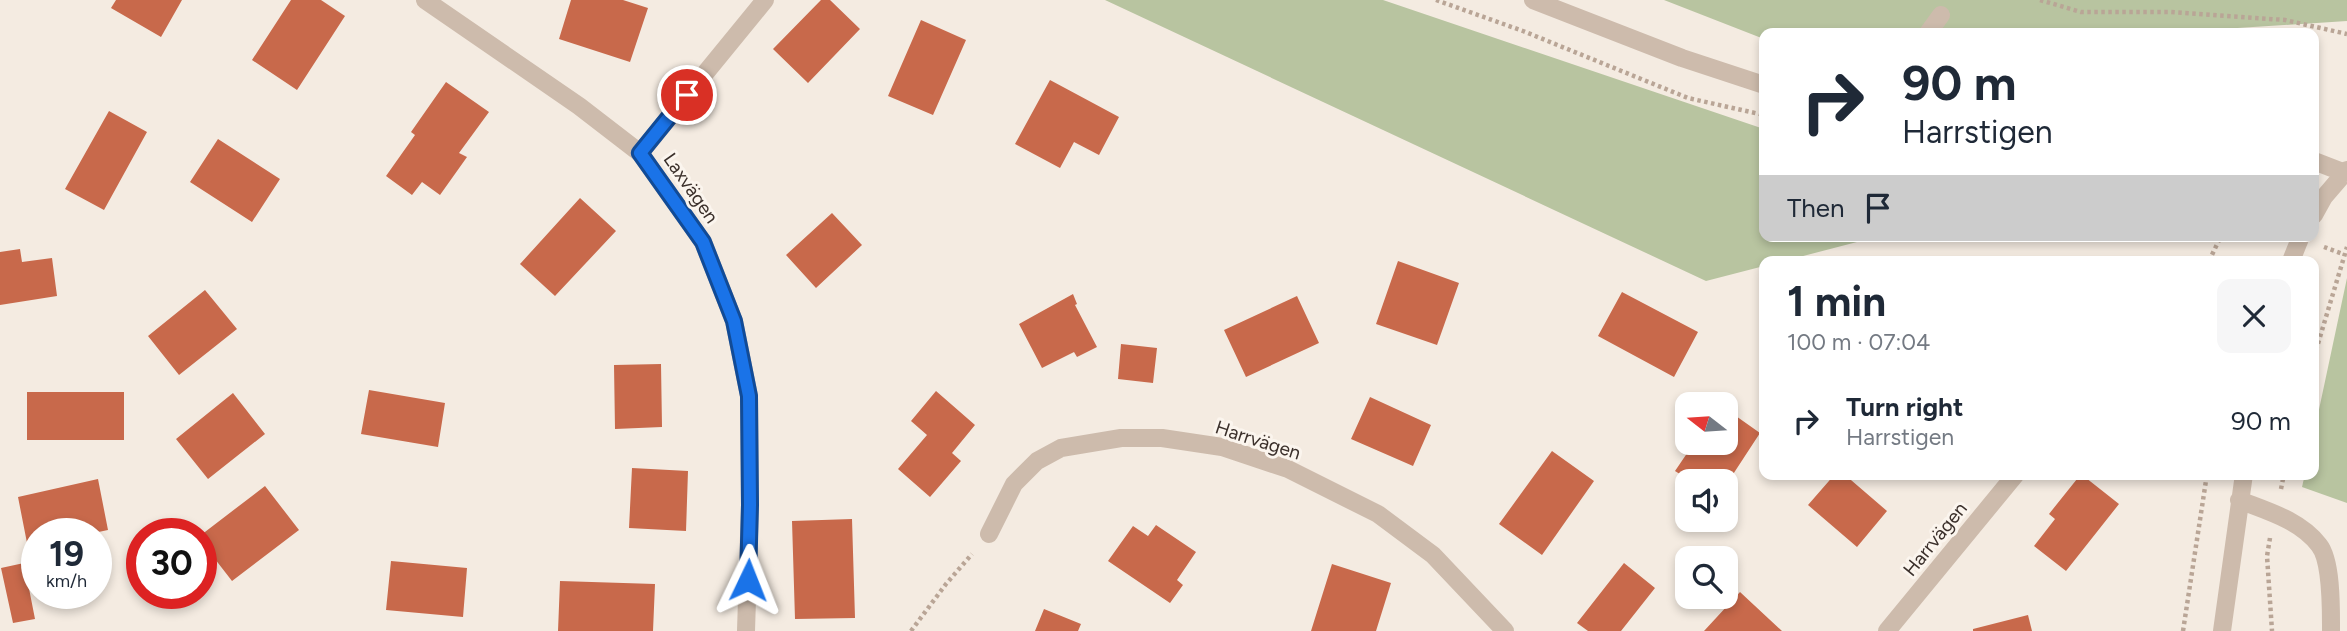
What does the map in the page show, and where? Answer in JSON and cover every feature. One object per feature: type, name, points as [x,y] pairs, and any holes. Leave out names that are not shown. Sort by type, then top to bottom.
[{"type":"street","name":"Laxvägen","points":[[425,0],[579,106],[640,153],[703,242],[734,321],[749,396],[750,505],[746,631]]},
{"type":"street","points":[[640,153],[765,0]]},
{"type":"street","points":[[1532,0],[1682,58],[1759,83]]},
{"type":"street","points":[[1931,28],[1941,15]]},
{"type":"street","points":[[2319,162],[2346,172],[2319,206]]},
{"type":"street","name":"Harrvägen","points":[[989,534],[1014,484],[1037,461],[1061,448],[1121,438],[1162,438],[1222,447],[1287,469],[1378,514],[1433,555],[1505,631]]},
{"type":"street","name":"Harrvägen","points":[[1887,631],[2011,480]]},
{"type":"street","points":[[2222,631],[2243,480]]},
{"type":"street","points":[[2239,500],[2294,523],[2321,547],[2330,583],[2332,631]]},
{"type":"path","points":[[1436,0],[1523,31],[1688,98],[1759,114]]},
{"type":"path","points":[[2040,0],[2081,12],[2170,12],[2285,20],[2347,33]]},
{"type":"path","points":[[2319,340],[2347,247]]},
{"type":"path","points":[[2183,631],[2206,480]]},
{"type":"path","points":[[2272,631],[2267,556],[2283,480]]},
{"type":"path","points":[[911,631],[946,583],[989,534]]},
{"type":"green space","points":[[1105,0],[1383,0],[1759,127],[1759,242],[1857,242],[1803,256],[1759,256],[1759,267],[1706,281]]},
{"type":"green space","points":[[1664,0],[2347,0],[2347,21],[2238,28],[1759,28],[1759,37]]},
{"type":"green space","points":[[2347,278],[2347,503],[2302,487],[2304,480],[2319,480],[2319,410]]},
{"type":"building","points":[[116,0],[182,0],[161,37],[111,8]]},
{"type":"building","points":[[291,0],[321,0],[345,16],[297,90],[252,60]]},
{"type":"building","points":[[571,0],[623,0],[648,8],[630,62],[559,39]]},
{"type":"building","points":[[821,0],[830,0],[860,29],[808,83],[773,49]]},
{"type":"building","points":[[921,20],[966,40],[933,115],[888,96]]},
{"type":"building","points":[[1050,80],[1119,117],[1099,155],[1074,142],[1060,168],[1015,144]]},
{"type":"building","points":[[446,82],[489,112],[459,153],[467,157],[440,195],[422,182],[412,195],[386,176],[415,135],[411,132]]},
{"type":"building","points":[[109,111],[147,132],[104,210],[65,189]]},
{"type":"building","points":[[218,139],[280,179],[252,222],[190,182]]},
{"type":"building","points":[[580,198],[616,231],[555,296],[520,264]]},
{"type":"building","points":[[832,213],[862,245],[816,288],[786,255]]},
{"type":"building","points":[[20,249],[22,262],[52,258],[57,296],[0,305],[0,252]]},
{"type":"building","points":[[1398,261],[1459,283],[1437,345],[1376,324]]},
{"type":"building","points":[[205,290],[237,329],[179,375],[148,336]]},
{"type":"building","points":[[1622,292],[1698,332],[1674,377],[1598,336]]},
{"type":"building","points":[[1073,294],[1077,304],[1075,305],[1097,347],[1077,357],[1074,352],[1042,368],[1019,324]]},
{"type":"building","points":[[1297,296],[1319,343],[1246,377],[1224,330]]},
{"type":"building","points":[[1121,344],[1157,348],[1153,383],[1118,379]]},
{"type":"building","points":[[661,364],[662,427],[615,429],[614,365]]},
{"type":"building","points":[[369,390],[445,403],[438,447],[361,434]]},
{"type":"building","points":[[936,391],[975,425],[952,453],[961,461],[930,497],[898,469],[927,435],[911,421]]},
{"type":"building","points":[[27,392],[124,392],[124,440],[27,440]]},
{"type":"building","points":[[233,393],[265,434],[208,479],[176,439]]},
{"type":"building","points":[[1370,397],[1431,425],[1413,466],[1351,439]]},
{"type":"building","points":[[1738,417],[1759,432],[1736,469],[1676,469],[1686,455],[1738,455]]},
{"type":"building","points":[[1552,451],[1594,481],[1542,555],[1499,524]]},
{"type":"building","points":[[632,468],[688,471],[686,531],[629,528]]},
{"type":"building","points":[[98,479],[106,518],[22,518],[18,497]]},
{"type":"building","points":[[1830,480],[1851,480],[1887,511],[1857,547],[1808,505]]},
{"type":"building","points":[[2076,480],[2089,480],[2119,504],[2066,571],[2034,546],[2055,519],[2049,514]]},
{"type":"building","points":[[265,486],[299,530],[232,581],[217,562],[217,523]]},
{"type":"building","points":[[852,519],[855,618],[795,619],[792,521]]},
{"type":"building","points":[[1156,525],[1196,552],[1177,580],[1183,585],[1170,603],[1108,561],[1133,526],[1148,536]]},
{"type":"building","points":[[391,561],[467,568],[463,617],[386,610]]},
{"type":"building","points":[[1624,563],[1655,588],[1621,631],[1588,631],[1577,623]]},
{"type":"building","points":[[21,564],[21,609],[33,609],[35,619],[13,623],[1,568]]},
{"type":"building","points":[[1332,564],[1391,583],[1376,631],[1311,631]]},
{"type":"building","points":[[560,581],[655,584],[653,631],[558,631]]},
{"type":"building","points":[[1740,592],[1782,631],[1704,631],[1724,609],[1738,609]]},
{"type":"building","points":[[1044,609],[1081,624],[1078,631],[1035,631]]},
{"type":"building","points":[[2028,615],[2032,631],[1973,631],[1973,629]]},
{"type":"route","points":[[687,95],[640,153],[703,242],[734,321],[749,396],[748,580]]}]
